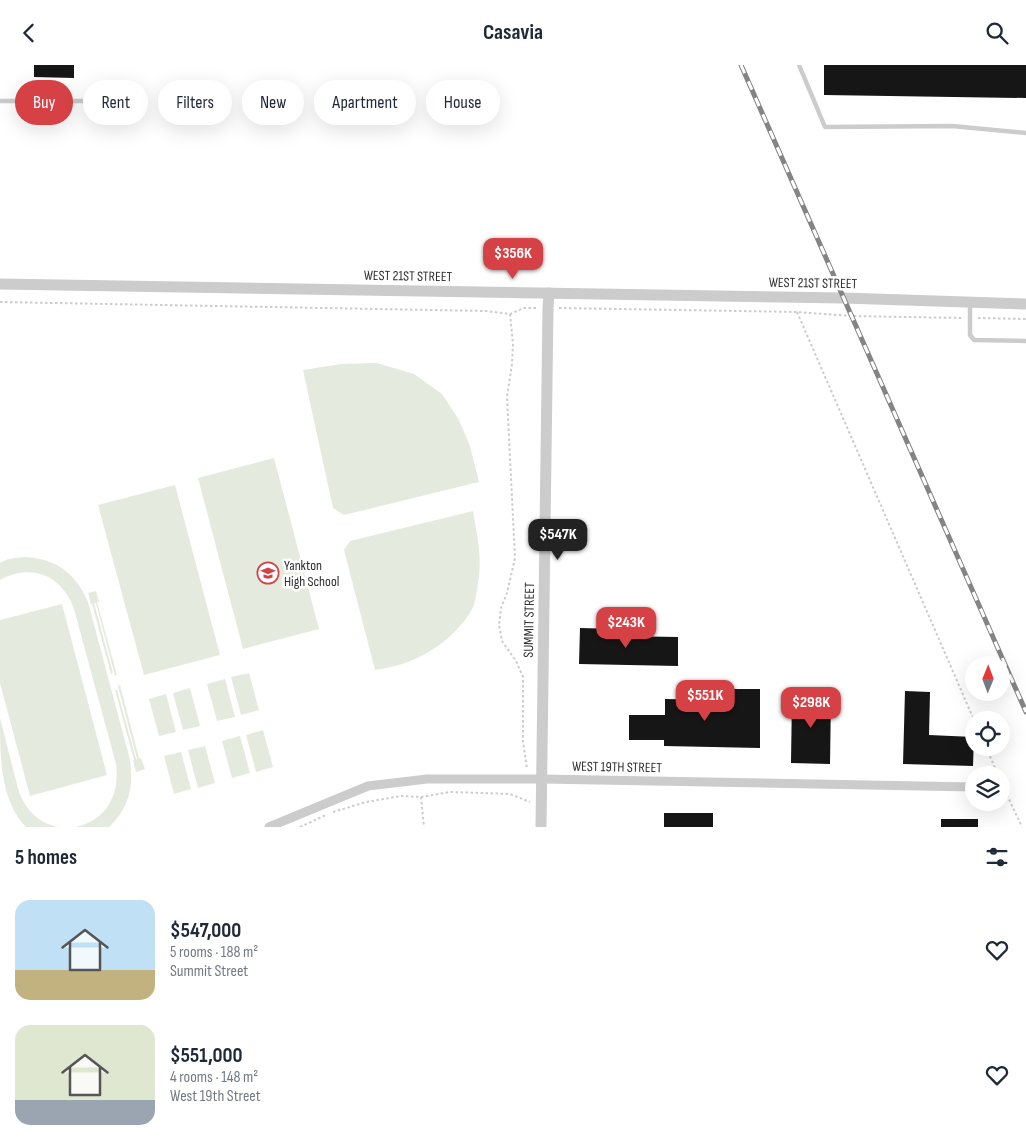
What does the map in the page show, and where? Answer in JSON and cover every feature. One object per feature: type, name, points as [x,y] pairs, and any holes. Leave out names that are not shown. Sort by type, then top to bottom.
[{"type":"street","name":"WEST 21ST STREET","points":[[0,284],[844,298],[1026,304]]},
{"type":"street","name":"SUMMIT STREET","points":[[541,827],[549,293]]},
{"type":"street","name":"WEST 19TH STREET","points":[[269,827],[368,786],[427,779],[542,779],[965,787]]},
{"type":"lane","points":[[798,65],[825,127],[952,126],[1026,133]]},
{"type":"lane","points":[[0,101],[83,101]]},
{"type":"lane","points":[[970,303],[970,335],[974,341],[1026,341]]},
{"type":"path","points":[[0,301],[476,311],[510,314],[524,308],[548,308],[797,312],[1026,319]]},
{"type":"path","points":[[797,312],[970,711]]},
{"type":"path","points":[[510,314],[513,344],[512,364],[506,397],[515,558],[501,608],[499,625],[502,641],[516,661],[523,677],[523,741],[529,779]]},
{"type":"path","points":[[300,827],[332,812],[366,802],[401,796],[421,797],[450,792],[510,794],[530,802]]},
{"type":"path","points":[[421,797],[424,827]]},
{"type":"path","points":[[1010,803],[1022,827]]},
{"type":"shaded area","points":[[377,363],[414,374],[442,394],[459,420],[470,446],[479,482],[344,515],[333,508],[303,370],[341,364]]},
{"type":"shaded area","points":[[274,458],[319,629],[243,649],[198,478]]},
{"type":"shaded area","points":[[175,485],[220,655],[144,675],[98,505]]},
{"type":"shaded area","points":[[473,511],[480,569],[474,603],[470,613],[451,635],[427,653],[403,664],[375,670],[344,550],[350,541]]},
{"type":"shaded area","points":[[24,557],[45,560],[63,569],[71,575],[88,602],[131,766],[131,785],[126,803],[122,812],[109,827],[75,827],[95,819],[109,805],[116,786],[116,764],[74,609],[69,597],[53,580],[44,575],[23,573],[0,580],[0,563],[8,559]]},
{"type":"shaded area","points":[[96,591],[99,602],[97,602],[117,675],[115,676],[96,603],[94,603],[113,673],[111,674],[88,593]]},
{"type":"shaded area","points":[[62,604],[107,775],[30,796],[0,683],[0,620]]},
{"type":"shaded area","points":[[249,673],[259,710],[241,715],[231,677]]},
{"type":"shaded area","points":[[225,679],[235,717],[217,721],[207,684]]},
{"type":"shaded area","points":[[120,685],[139,758],[141,758],[145,769],[136,772],[115,690],[117,690],[137,759],[118,686]]},
{"type":"shaded area","points":[[190,688],[200,726],[183,730],[173,693]]},
{"type":"shaded area","points":[[166,694],[176,732],[159,736],[149,699]]},
{"type":"shaded area","points":[[0,718],[19,792],[25,805],[45,823],[59,827],[26,827],[17,816],[6,791],[3,777]]},
{"type":"shaded area","points":[[263,730],[273,767],[256,772],[246,735]]},
{"type":"shaded area","points":[[240,736],[250,773],[232,778],[222,741]]},
{"type":"shaded area","points":[[205,746],[215,783],[198,788],[188,750]]},
{"type":"shaded area","points":[[181,752],[191,789],[174,794],[164,756]]},
{"type":"building","points":[[34,65],[74,65],[74,78],[34,77]]},
{"type":"building","points":[[824,65],[1026,65],[1026,98],[824,95]]},
{"type":"building","points":[[580,628],[619,629],[619,636],[678,637],[678,666],[579,664]]},
{"type":"building","points":[[721,689],[760,689],[760,748],[664,746],[664,740],[629,740],[629,715],[665,715],[665,699],[721,700]]},
{"type":"building","points":[[905,691],[930,692],[929,735],[965,737],[965,756],[973,756],[973,766],[903,764]]},
{"type":"building","points":[[792,694],[831,696],[830,764],[791,763]]},
{"type":"building","points":[[664,813],[713,813],[713,827],[664,827]]},
{"type":"building","points":[[941,819],[978,819],[978,827],[941,827]]},
{"type":"railway","points":[[741,65],[1026,712]]},
{"type":"place","name":"Yankton High School","points":[[268,573]]}]
